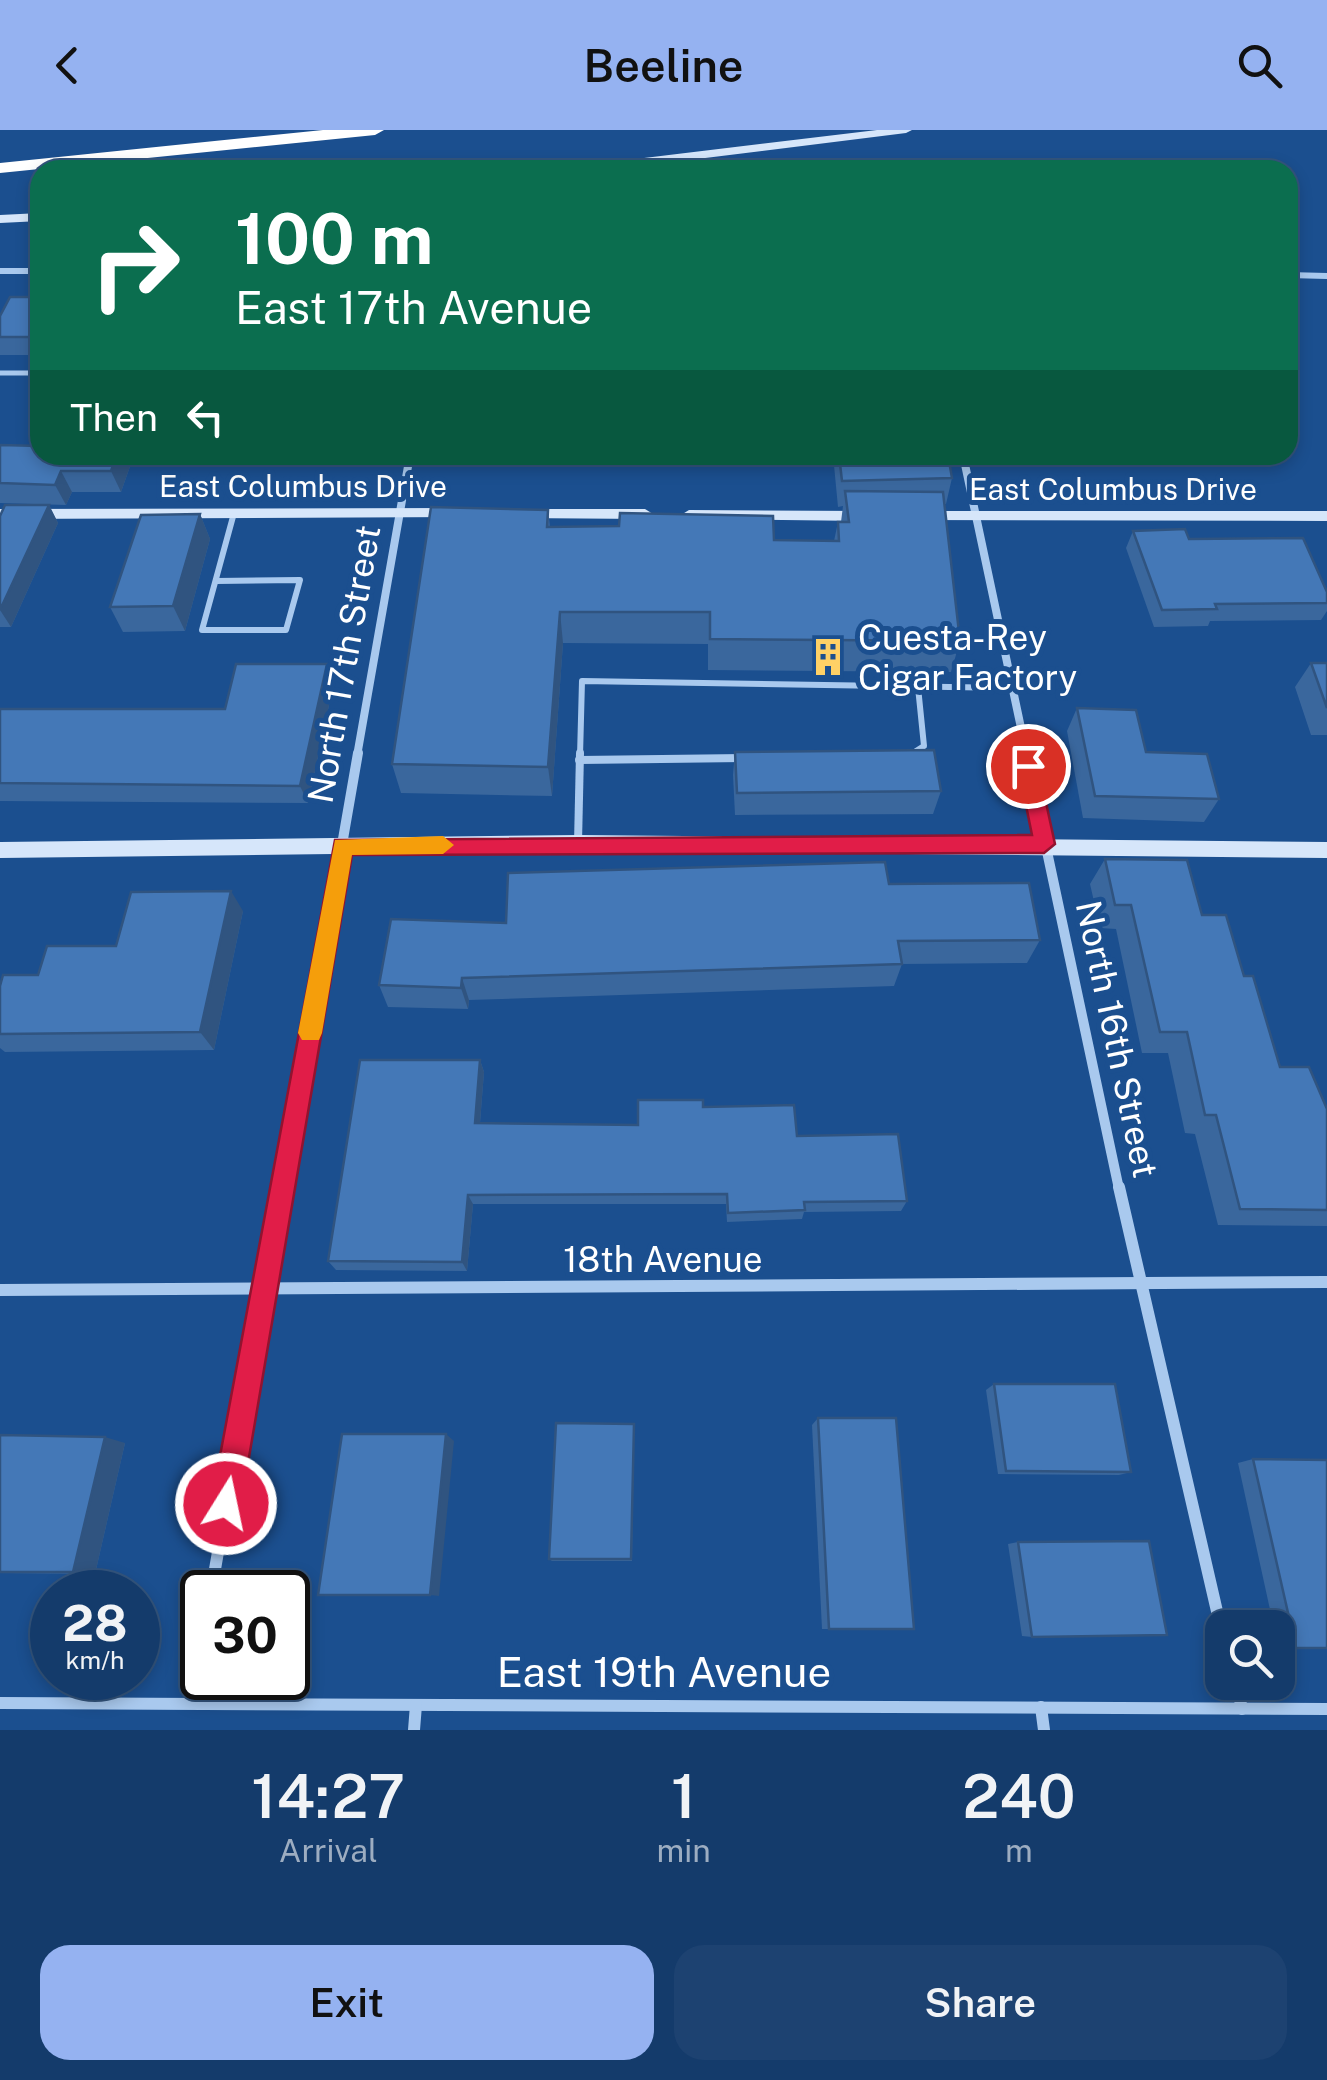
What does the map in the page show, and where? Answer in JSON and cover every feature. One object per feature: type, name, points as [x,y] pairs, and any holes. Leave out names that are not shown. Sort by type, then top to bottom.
[{"type":"highway","points":[[79,160],[375,130]]},
{"type":"highway","points":[[0,168],[30,165]]},
{"type":"main road","points":[[660,160],[906,130]]},
{"type":"main road","points":[[0,218],[30,217]]},
{"type":"main road","name":"East Columbus Drive","points":[[0,514],[480,513]]},
{"type":"main road","points":[[500,513],[658,514]]},
{"type":"main road","points":[[678,515],[877,516]]},
{"type":"main road","name":"East Columbus Drive","points":[[896,516],[1327,516]]},
{"type":"main road","points":[[0,850],[578,843],[1044,844],[1327,850]]},
{"type":"street","points":[[0,270],[30,271]]},
{"type":"street","points":[[1298,276],[1327,276]]},
{"type":"street","name":"North 17th Street","points":[[215,1570],[408,465]]},
{"type":"street","name":"North 16th Street","points":[[965,465],[1139,1284],[1217,1610]]},
{"type":"street","name":"18th Avenue","points":[[0,1290],[1327,1282]]},
{"type":"street","points":[[198,1700],[198,1704]]},
{"type":"street","points":[[1240,1700],[1242,1708]]},
{"type":"street","name":"East 19th Avenue","points":[[0,1704],[1327,1709]]},
{"type":"street","points":[[414,1730],[416,1705]]},
{"type":"street","points":[[1041,1708],[1044,1730]]},
{"type":"lane","points":[[0,373],[30,373]]},
{"type":"lane","points":[[216,581],[300,580],[286,630],[202,630],[234,513]]},
{"type":"lane","points":[[578,843],[582,681],[1012,688]]},
{"type":"lane","points":[[910,754],[924,746],[918,687]]},
{"type":"lane","points":[[579,760],[763,758]]},
{"type":"building","points":[[10,297],[30,297],[30,337],[0,337],[0,316]]},
{"type":"building","points":[[0,445],[30,446],[30,465],[113,465],[111,471],[61,471],[55,485],[0,483]]},
{"type":"building","points":[[840,465],[950,465],[952,478],[842,481]]},
{"type":"building","name":"Cuesta-Rey Cigar Factory","points":[[845,491],[943,492],[960,641],[710,639],[710,612],[560,612],[548,767],[392,764],[431,507],[548,510],[547,527],[619,526],[620,513],[773,516],[774,540],[839,541],[838,522],[849,522]]},
{"type":"building","points":[[5,505],[49,505],[0,610],[0,516]]},
{"type":"building","points":[[200,514],[173,606],[110,607],[141,515]]},
{"type":"building","points":[[1185,529],[1189,539],[1303,538],[1327,592],[1327,603],[1215,604],[1217,609],[1162,610],[1133,531]]},
{"type":"building","points":[[1311,663],[1327,663],[1327,708]]},
{"type":"building","points":[[236,664],[327,664],[300,786],[0,783],[0,709],[225,709]]},
{"type":"building","points":[[1077,708],[1136,710],[1146,752],[1207,754],[1219,799],[1095,796]]},
{"type":"building","points":[[934,750],[941,791],[737,793],[735,752]]},
{"type":"building","points":[[1105,859],[1187,860],[1202,915],[1226,915],[1244,976],[1253,976],[1280,1067],[1309,1067],[1327,1109],[1327,1210],[1240,1209],[1216,1115],[1205,1115],[1187,1032],[1160,1032],[1131,905],[1115,905]]},
{"type":"building","points":[[885,862],[889,884],[1029,883],[1040,940],[898,941],[902,964],[462,978],[461,988],[379,985],[391,919],[506,923],[508,873]]},
{"type":"building","points":[[231,891],[200,1032],[0,1034],[3,975],[38,975],[47,946],[116,946],[131,892]]},
{"type":"building","points":[[360,1060],[480,1060],[475,1123],[638,1125],[638,1100],[703,1100],[703,1107],[794,1105],[797,1136],[898,1134],[907,1201],[804,1202],[805,1210],[728,1213],[727,1194],[468,1195],[462,1262],[328,1261]]},
{"type":"building","points":[[994,1384],[1115,1384],[1131,1472],[1006,1471]]},
{"type":"building","points":[[818,1418],[896,1418],[914,1629],[829,1629]]},
{"type":"building","points":[[556,1423],[634,1424],[631,1559],[549,1559]]},
{"type":"building","points":[[342,1434],[446,1434],[430,1595],[318,1595]]},
{"type":"building","points":[[0,1435],[105,1437],[73,1570],[0,1572]]},
{"type":"building","points":[[1253,1459],[1327,1460],[1327,1648],[1296,1648],[1295,1610],[1287,1610]]},
{"type":"building","points":[[1149,1541],[1167,1635],[1032,1637],[1018,1542]]},
{"type":"slow traffic","points":[[310,1033],[342,846],[443,845]]},
{"type":"place","name":"Cuesta-Rey Cigar Factory","points":[[828,657]]},
{"type":"route","points":[[226,1504],[342,846],[1044,844],[1028,766]]}]
